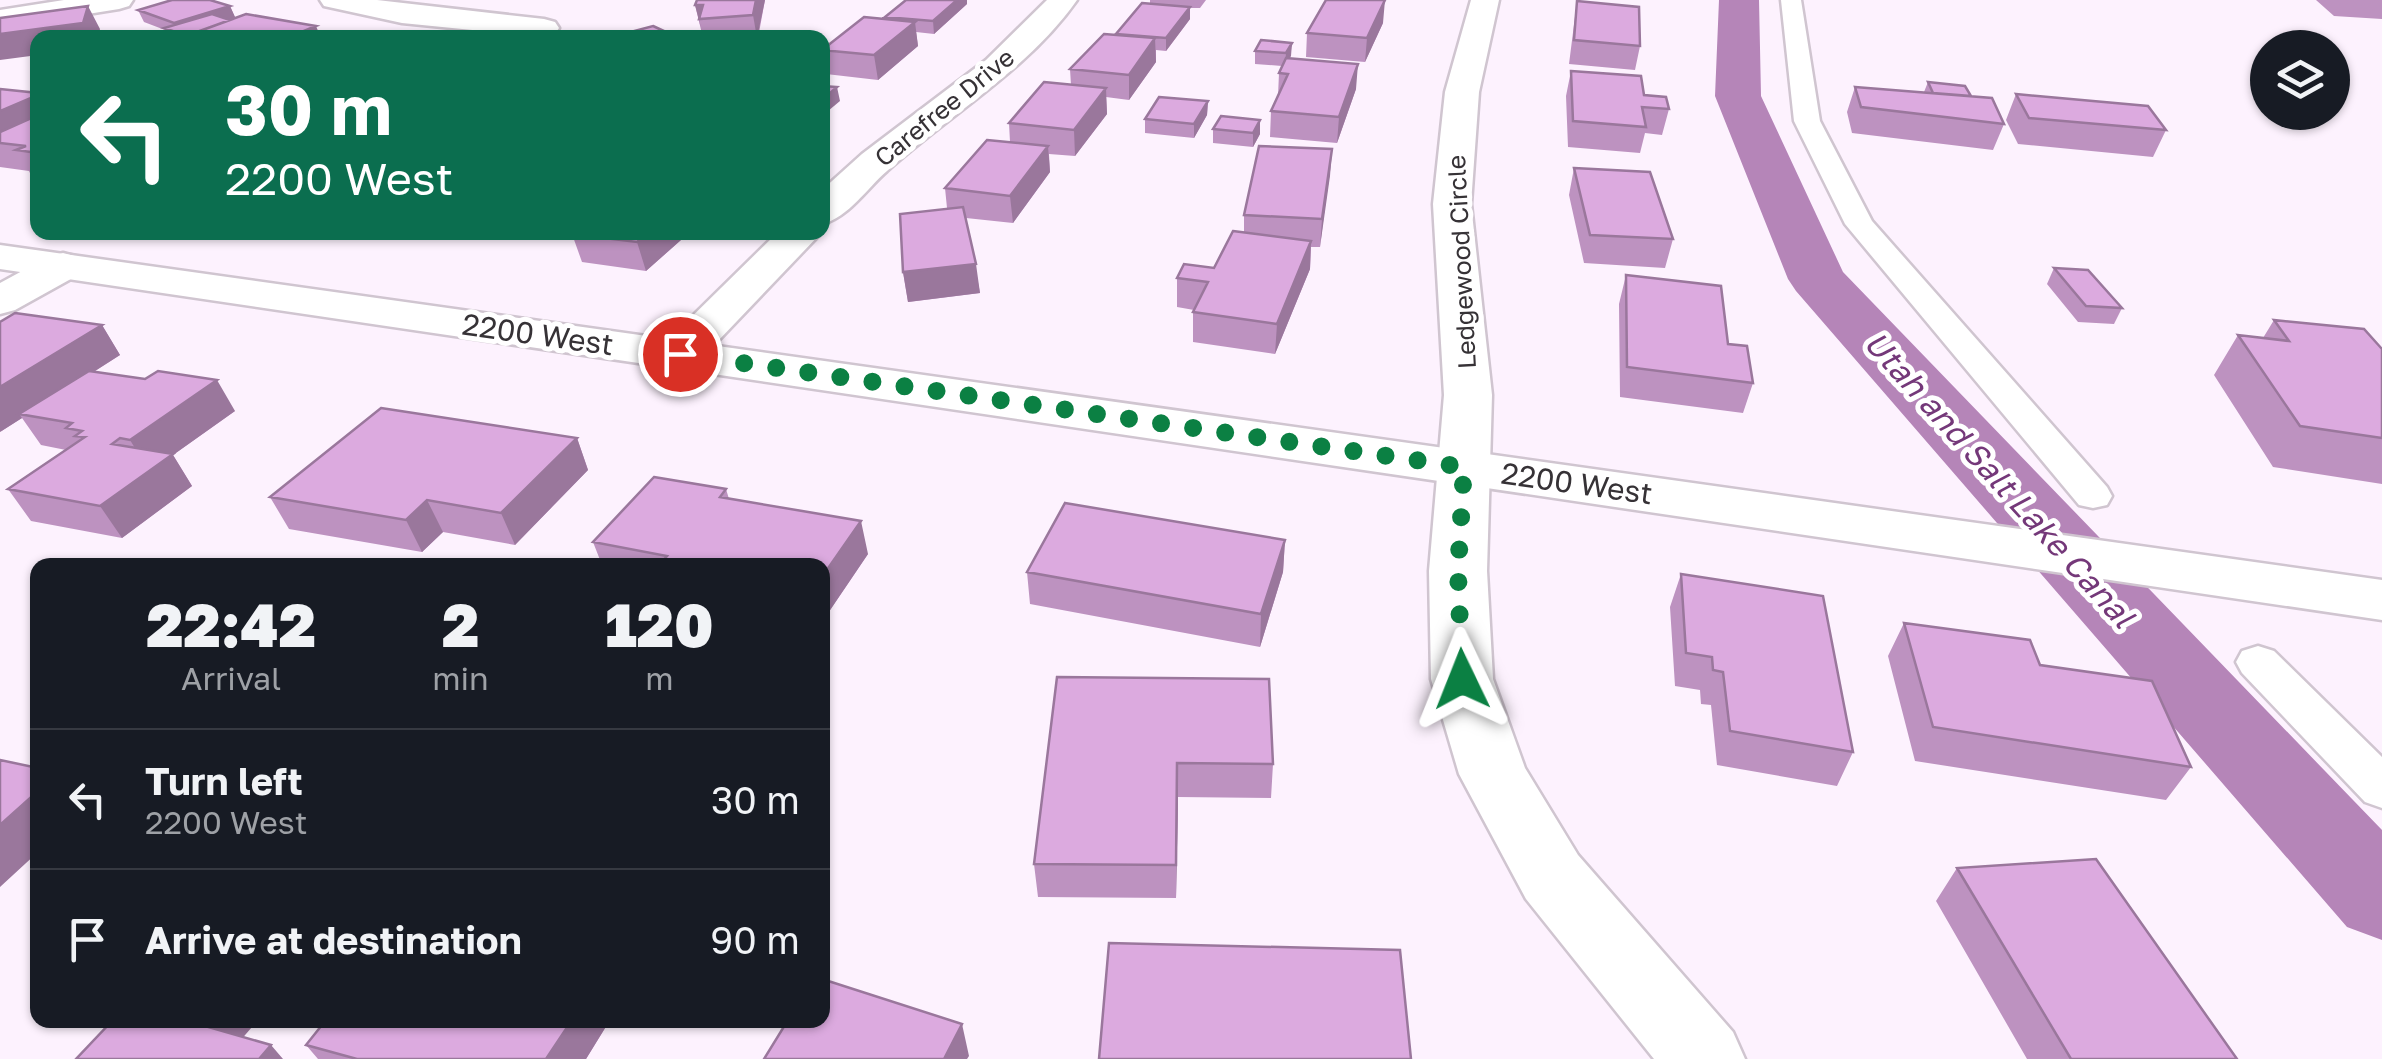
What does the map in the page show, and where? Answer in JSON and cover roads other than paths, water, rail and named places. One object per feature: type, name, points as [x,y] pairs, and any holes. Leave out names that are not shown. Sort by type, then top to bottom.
[{"type":"street","points":[[0,18],[119,0]]},
{"type":"street","points":[[334,0],[402,14],[544,28]]},
{"type":"street","name":"Carefree Drive","points":[[830,204],[875,162],[997,67],[1063,0]]},
{"type":"street","name":"Ledgewood Circle","points":[[1485,0],[1454,142],[1452,204],[1468,395],[1458,571],[1462,679],[1493,774],[1552,877],[1704,1059]]},
{"type":"street","points":[[680,354],[794,240]]},
{"type":"street","name":"2200 West","points":[[0,257],[2382,600]]},
{"type":"street","points":[[0,300],[63,266]]},
{"type":"lane","points":[[1791,0],[1807,121],[1859,224],[2093,496]]},
{"type":"lane","points":[[2258,662],[2382,788]]},
{"type":"waterway","name":"Utah and Salt Lake Canal","points":[[1739,0],[1738,96],[1817,279],[2382,897]]}]
